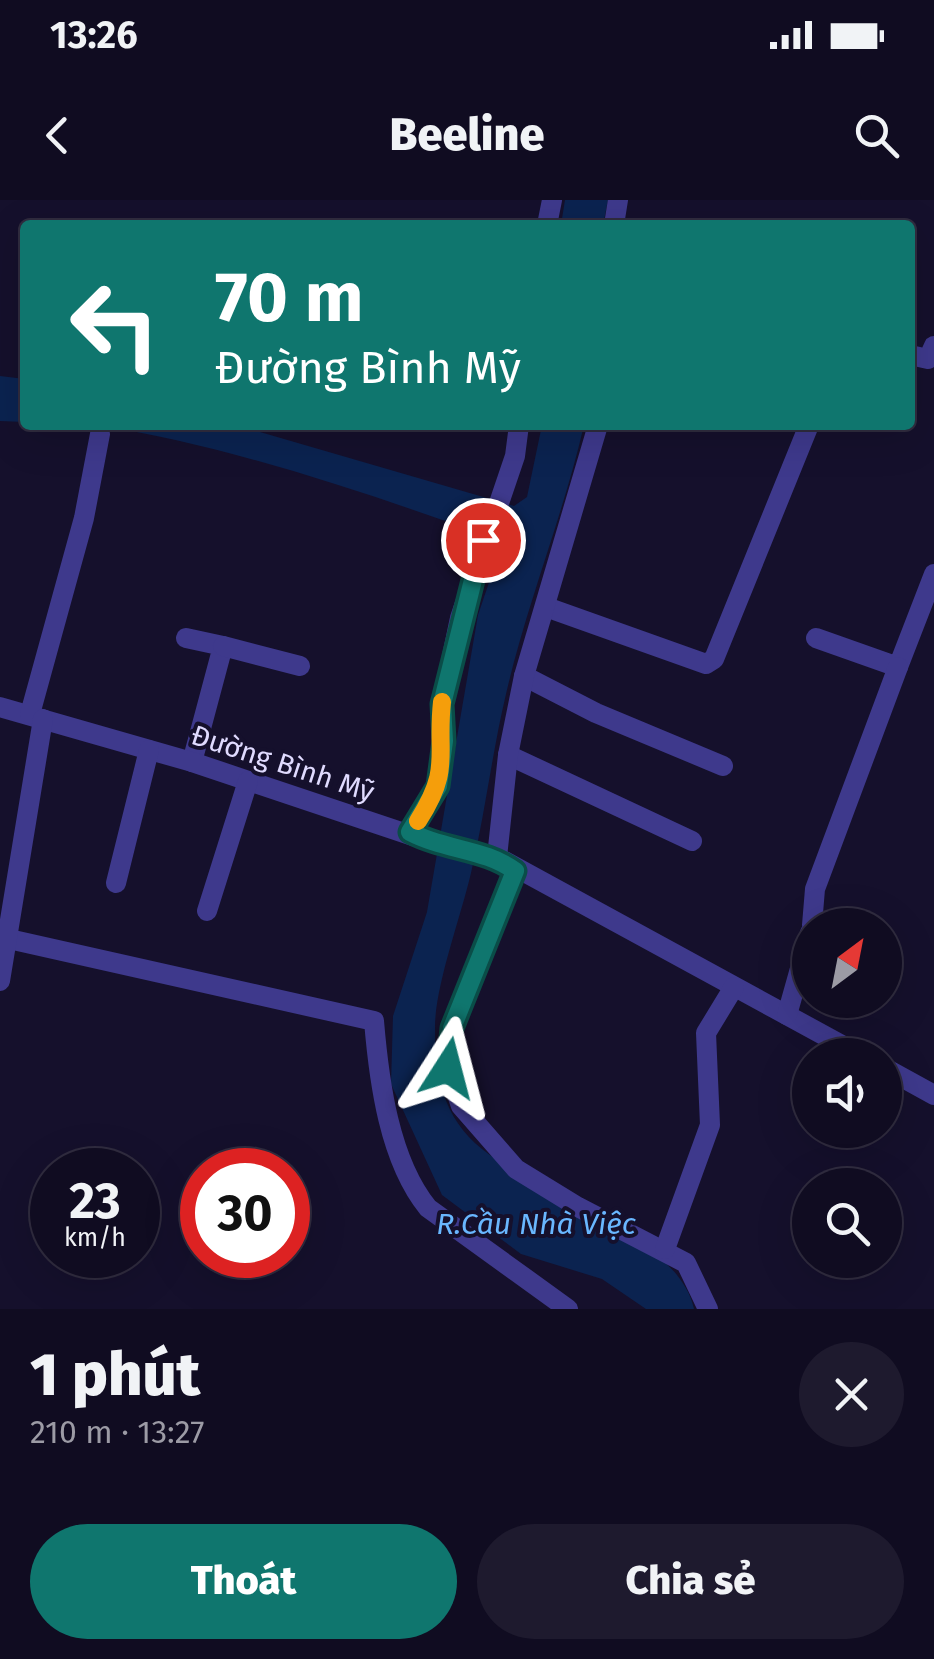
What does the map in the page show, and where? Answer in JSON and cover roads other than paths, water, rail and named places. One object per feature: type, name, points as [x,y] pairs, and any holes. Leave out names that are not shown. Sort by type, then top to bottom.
[{"type":"street","points":[[915,357],[928,358],[934,346]]},
{"type":"street","points":[[418,836],[438,786],[444,741],[442,704],[483,540],[500,499],[519,430]]},
{"type":"street","points":[[490,857],[524,676],[597,430]]},
{"type":"street","points":[[546,607],[706,664],[714,659],[807,430]]},
{"type":"street","points":[[0,981],[36,717],[100,434]]},
{"type":"street","points":[[813,908],[815,888],[934,574]]},
{"type":"street","points":[[186,638],[300,666]]},
{"type":"street","points":[[816,638],[898,666]]},
{"type":"street","points":[[192,762],[224,646]]},
{"type":"street","points":[[524,676],[596,713],[724,766]]},
{"type":"street","name":"Đường Bình Mỹ","points":[[0,707],[192,762],[490,857],[829,1038]]},
{"type":"street","points":[[116,883],[150,750]]},
{"type":"street","points":[[508,755],[692,841]]},
{"type":"street","points":[[207,910],[248,781]]},
{"type":"street","points":[[515,871],[452,1028],[448,1068],[461,1106],[516,1169],[578,1207],[686,1262],[708,1309]]},
{"type":"street","points":[[4,938],[374,1021],[379,1076],[412,1188],[428,1208],[568,1309]]},
{"type":"street","points":[[665,1249],[710,1125],[706,1033],[734,987]]},
{"type":"street","points":[[787,1015],[792,997]]},
{"type":"street","points":[[902,1075],[932,1087]]},
{"type":"water","points":[[565,200],[608,200],[604,220],[562,220]]},
{"type":"water","points":[[0,376],[20,378],[20,422],[0,421]]},
{"type":"water","name":"R.Cầu Nhà Việc","points":[[125,430],[253,430],[514,506],[527,497],[541,430],[583,430],[506,694],[471,873],[439,992],[437,1062],[450,1109],[469,1137],[507,1166],[635,1238],[683,1283],[694,1309],[646,1309],[602,1279],[521,1254],[442,1195],[391,1084],[393,1016],[427,912],[478,615],[502,544],[446,521],[298,472]]}]
